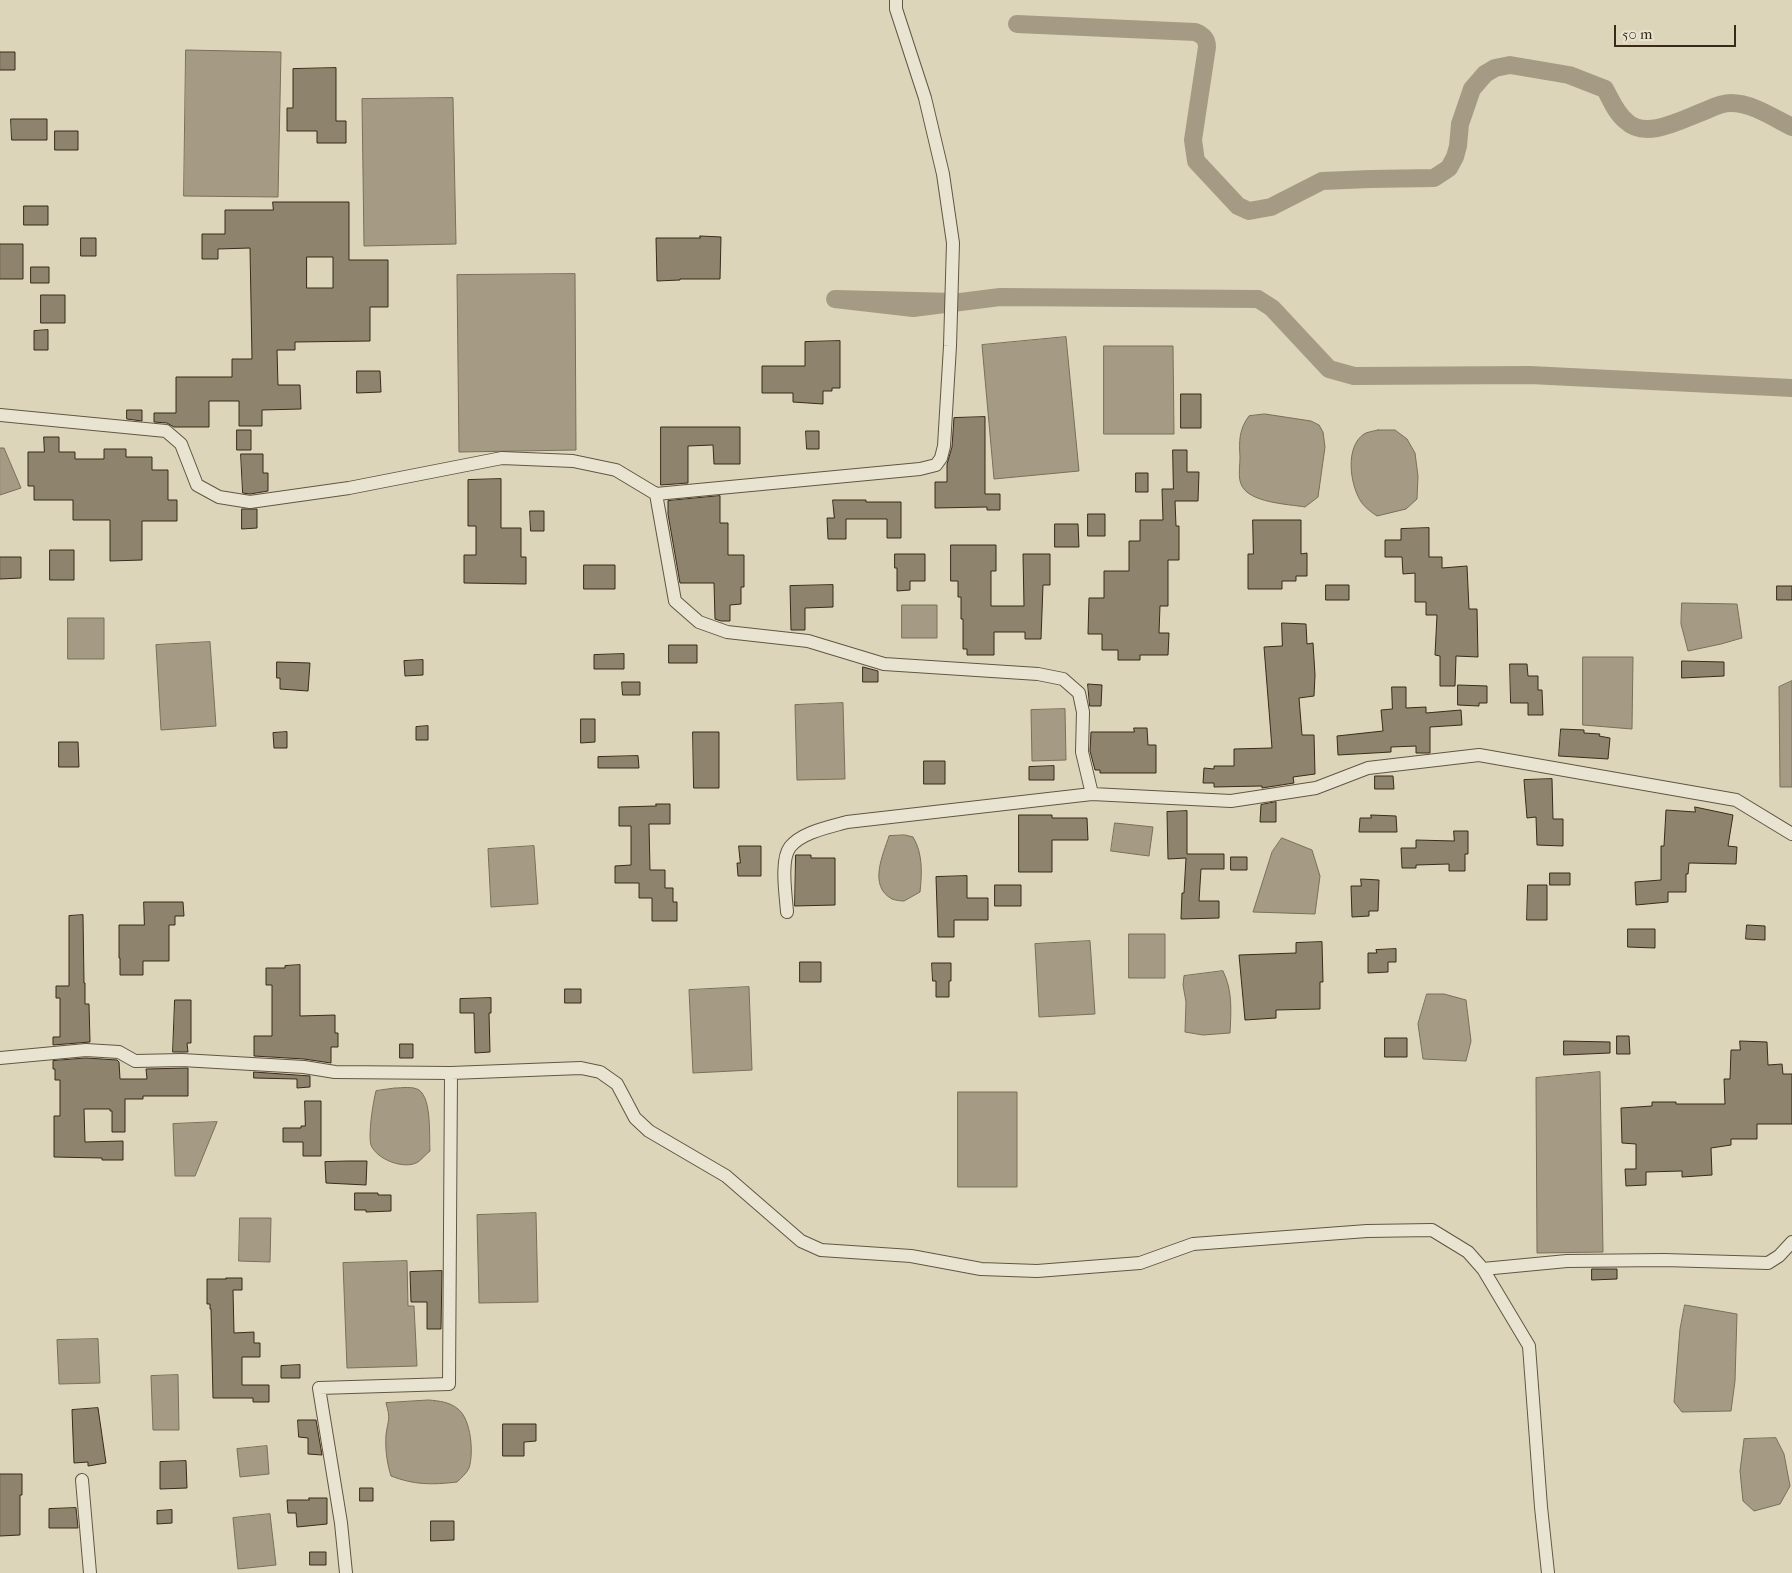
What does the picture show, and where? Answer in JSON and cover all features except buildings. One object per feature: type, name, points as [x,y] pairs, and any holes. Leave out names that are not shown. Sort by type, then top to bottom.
[{"type":"street","points":[[0,415],[166,431],[182,444],[197,484],[219,497],[250,502],[349,488],[502,458],[573,461],[616,470],[656,494],[920,469],[936,465],[941,458],[944,446],[950,346],[953,242],[943,174],[925,98],[896,9],[896,0]]},
{"type":"street","points":[[656,494],[675,601],[699,622],[726,632],[808,641],[884,664],[1038,674],[1063,678],[1079,693],[1083,712],[1082,752],[1092,794]]},
{"type":"street","points":[[787,912],[785,863],[790,847],[808,834],[847,822],[1092,794],[1231,801],[1316,788],[1368,768],[1479,755],[1736,800],[1792,834]]},
{"type":"street","points":[[0,1058],[86,1050],[119,1052],[135,1061],[182,1060],[304,1067],[335,1072],[451,1073],[581,1068],[600,1072],[617,1084],[635,1118],[649,1132],[726,1176],[801,1241],[821,1250],[911,1256],[981,1269],[1037,1271],[1140,1263],[1192,1244],[1366,1231],[1432,1230],[1468,1252],[1483,1268],[1529,1346],[1548,1573]]},
{"type":"street","points":[[346,1573],[341,1523],[319,1388],[449,1384],[451,1073]]},
{"type":"street","points":[[1483,1268],[1577,1261],[1664,1260],[1768,1263],[1779,1256],[1792,1242]]},
{"type":"street","points":[[82,1480],[90,1573]]},
{"type":"shaded area","points":[[186,50],[281,52],[278,197],[184,196]]},
{"type":"shaded area","points":[[453,98],[456,244],[364,246],[362,99]]},
{"type":"shaded area","points":[[575,274],[576,450],[459,452],[457,275]]},
{"type":"shaded area","points":[[1066,337],[1079,471],[994,479],[982,345]]},
{"type":"shaded area","points":[[1104,346],[1173,346],[1174,434],[1104,434]]},
{"type":"shaded area","points":[[1265,414],[1311,421],[1319,425],[1323,432],[1325,447],[1318,497],[1305,507],[1260,499],[1245,490],[1241,484],[1239,474],[1241,430],[1249,416]]},
{"type":"shaded area","points":[[1378,430],[1395,430],[1407,439],[1415,453],[1418,476],[1417,499],[1406,509],[1377,516],[1365,507],[1360,500],[1354,484],[1351,466],[1354,447],[1358,440],[1365,433]]},
{"type":"shaded area","points":[[0,448],[4,448],[21,488],[0,495]]},
{"type":"shaded area","points":[[1682,603],[1737,604],[1742,638],[1688,651],[1681,624]]},
{"type":"shaded area","points":[[902,605],[937,605],[937,638],[902,638]]},
{"type":"shaded area","points":[[68,618],[104,618],[104,659],[68,659]]},
{"type":"shaded area","points":[[210,642],[216,726],[161,730],[156,645]]},
{"type":"shaded area","points":[[1583,657],[1633,657],[1632,729],[1583,725]]},
{"type":"shaded area","points":[[1792,681],[1792,787],[1780,787],[1779,687]]},
{"type":"shaded area","points":[[843,703],[845,779],[797,780],[795,705]]},
{"type":"shaded area","points":[[1065,709],[1066,760],[1032,761],[1031,710]]},
{"type":"shaded area","points":[[1115,823],[1153,827],[1149,856],[1111,851]]},
{"type":"shaded area","points":[[905,835],[913,837],[916,843],[919,850],[921,871],[920,892],[904,901],[892,899],[885,893],[881,886],[879,870],[889,836]]},
{"type":"shaded area","points":[[1282,838],[1312,850],[1320,876],[1315,914],[1253,912],[1272,852]]},
{"type":"shaded area","points":[[534,846],[538,904],[491,907],[488,849]]},
{"type":"shaded area","points":[[1129,934],[1165,934],[1165,978],[1129,978]]},
{"type":"shaded area","points":[[1090,941],[1095,1014],[1039,1017],[1035,944]]},
{"type":"shaded area","points":[[1223,971],[1230,994],[1230,1033],[1203,1035],[1185,1032],[1186,1002],[1183,985],[1184,976]]},
{"type":"shaded area","points":[[749,987],[752,1070],[693,1073],[689,990]]},
{"type":"shaded area","points":[[1427,994],[1444,994],[1466,1000],[1471,1041],[1466,1061],[1423,1059],[1418,1024]]},
{"type":"shaded area","points":[[1600,1072],[1603,1252],[1537,1253],[1536,1078]]},
{"type":"shaded area","points":[[395,1088],[417,1089],[426,1101],[429,1119],[430,1151],[418,1162],[412,1164],[399,1164],[385,1159],[371,1145],[370,1126],[376,1091]]},
{"type":"shaded area","points":[[958,1092],[1017,1092],[1017,1187],[958,1187]]},
{"type":"shaded area","points":[[217,1122],[195,1176],[175,1176],[173,1124]]},
{"type":"shaded area","points":[[536,1213],[538,1302],[479,1303],[477,1215]]},
{"type":"shaded area","points":[[240,1218],[271,1218],[270,1262],[239,1261]]},
{"type":"shaded area","points":[[407,1261],[408,1306],[414,1306],[417,1366],[347,1368],[343,1263]]},
{"type":"shaded area","points":[[1685,1305],[1737,1314],[1735,1381],[1731,1411],[1682,1412],[1674,1402],[1680,1329]]},
{"type":"shaded area","points":[[98,1339],[100,1383],[59,1384],[57,1340]]},
{"type":"shaded area","points":[[178,1375],[179,1430],[153,1430],[151,1376]]},
{"type":"shaded area","points":[[440,1401],[458,1409],[469,1428],[470,1462],[468,1470],[457,1482],[423,1484],[391,1476],[386,1451],[389,1416],[386,1403]]},
{"type":"shaded area","points":[[1776,1438],[1784,1454],[1790,1486],[1780,1504],[1754,1511],[1743,1501],[1740,1471],[1744,1439]]},
{"type":"shaded area","points":[[267,1446],[269,1474],[240,1477],[237,1449]]},
{"type":"shaded area","points":[[270,1514],[276,1565],[238,1569],[233,1518]]},
{"type":"waterway","points":[[1017,24],[1195,32],[1202,36],[1207,47],[1193,140],[1196,161],[1238,206],[1249,211],[1271,207],[1322,181],[1434,178],[1449,168],[1455,157],[1460,124],[1472,89],[1485,74],[1495,68],[1510,65],[1569,75],[1605,89],[1622,118],[1634,126],[1643,129],[1663,127],[1716,106],[1731,103],[1755,108],[1792,127]]},
{"type":"waterway","points":[[956,302],[835,299],[913,308],[1000,297],[1258,299],[1272,308],[1329,369],[1354,376],[1530,375],[1792,388]]}]
